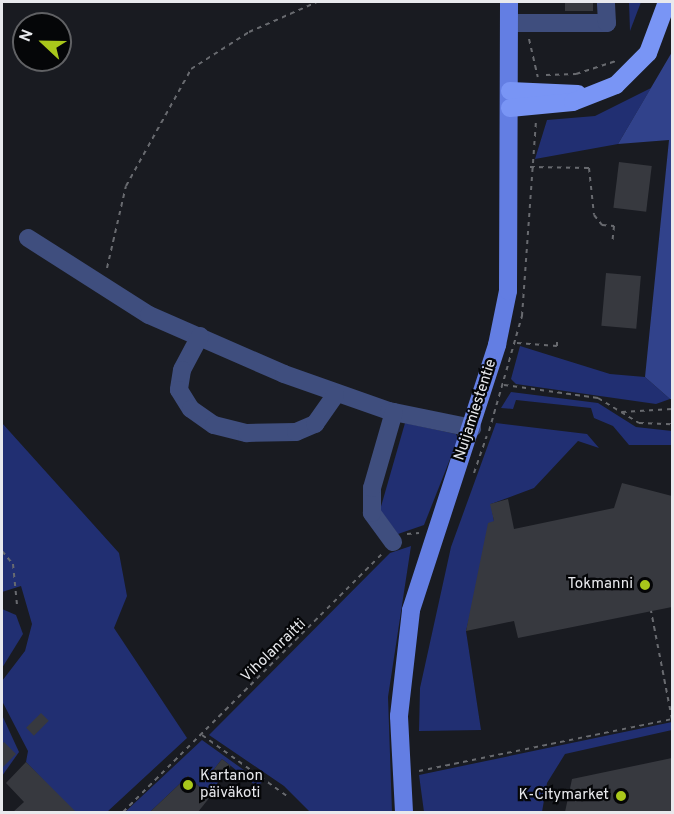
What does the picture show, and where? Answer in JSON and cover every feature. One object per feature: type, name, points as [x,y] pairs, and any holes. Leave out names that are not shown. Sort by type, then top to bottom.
[{"type":"highway","points":[[510,100],[573,102],[603,91],[634,71],[648,53],[667,2]]},
{"type":"main road","name":"Nuijamiestentie","points":[[404,813],[401,675],[411,610],[432,538],[472,428],[508,291],[509,2]]},
{"type":"lane","points":[[509,23],[607,23],[606,2]]},
{"type":"lane","points":[[28,238],[103,288],[200,336],[335,395],[394,412],[472,428]]},
{"type":"lane","points":[[200,336],[182,370],[179,390],[191,409],[214,425],[248,433],[296,432],[315,424],[335,395]]},
{"type":"lane","points":[[393,542],[372,513],[372,488],[394,412]]},
{"type":"path","points":[[103,288],[126,186],[191,69],[249,32],[317,2]]},
{"type":"path","points":[[538,75],[597,70],[623,57]]},
{"type":"path","points":[[530,167],[589,168],[594,215],[602,225],[614,226],[612,244]]},
{"type":"path","points":[[517,343],[556,346],[557,339]]},
{"type":"path","points":[[504,385],[598,398],[639,423],[672,424]]},
{"type":"path","points":[[620,412],[672,409]]},
{"type":"path","name":"Viholanraitti","points":[[123,813],[393,542],[416,532],[432,538]]},
{"type":"path","points":[[2,551],[13,564],[17,605]]},
{"type":"path","points":[[416,771],[672,719],[651,611]]},
{"type":"path","points":[[202,735],[287,796]]},
{"type":"shaded area","points":[[629,2],[641,2],[630,31]]},
{"type":"shaded area","points":[[672,52],[672,399],[670,399],[645,377],[669,140],[618,144]]},
{"type":"shaded area","points":[[651,88],[618,144],[535,159],[547,120],[595,116]]},
{"type":"shaded area","points":[[520,346],[610,374],[645,377],[670,399],[656,404],[516,384],[511,379]]},
{"type":"shaded area","points":[[511,392],[598,403],[636,427],[672,431],[672,445],[629,445],[613,426],[594,418],[591,408],[516,400],[513,409],[501,408]]},
{"type":"shaded area","points":[[2,423],[119,553],[127,596],[114,628],[187,738],[107,812],[74,812],[26,762],[28,751],[2,701],[2,681],[25,651],[32,624],[21,586],[2,592]]},
{"type":"shaded area","points":[[405,423],[456,434],[458,439],[424,525],[398,534],[380,510]]},
{"type":"shaded area","points":[[496,423],[587,434],[599,448],[578,441],[534,488],[491,504],[494,521],[466,631],[481,730],[419,731],[420,688],[451,547]]},
{"type":"shaded area","points":[[411,546],[388,697],[392,812],[310,812],[284,786],[209,735],[390,553]]},
{"type":"shaded area","points":[[2,609],[16,615],[23,634],[2,668]]},
{"type":"shaded area","points":[[2,715],[19,752],[2,776]]},
{"type":"shaded area","points":[[672,722],[672,730],[565,754],[547,783],[542,812],[424,812],[419,775]]},
{"type":"shaded area","points":[[202,740],[262,783],[255,785],[222,759],[212,772],[221,779],[208,795],[188,776],[150,812],[125,812]]},
{"type":"building","points":[[565,2],[593,2],[593,11],[565,11]]},
{"type":"building","points":[[619,162],[652,166],[646,212],[613,208]]},
{"type":"building","points":[[606,273],[641,276],[636,329],[601,326]]},
{"type":"building","points":[[622,483],[672,496],[672,607],[518,638],[514,621],[466,631],[488,523],[494,521],[490,504],[508,499],[514,529],[614,508]]},
{"type":"building","points":[[41,713],[49,721],[34,736],[26,728]]},
{"type":"building","points":[[4,742],[16,754],[3,767],[2,744]]},
{"type":"building","name":"K-Citymarket","points":[[672,758],[672,812],[565,812],[572,779]]},
{"type":"building","points":[[222,759],[231,766],[221,778],[212,772]]},
{"type":"building","points":[[26,762],[76,812],[13,812],[24,802],[6,783]]},
{"type":"building","name":"Kartanon päiväkoti","points":[[188,776],[210,797],[198,812],[150,812]]},
{"type":"place","name":"Tokmanni","points":[[645,585]]},
{"type":"place","name":"Kartanon päiväkoti","points":[[188,785]]},
{"type":"place","name":"K-Citymarket","points":[[621,796]]}]
